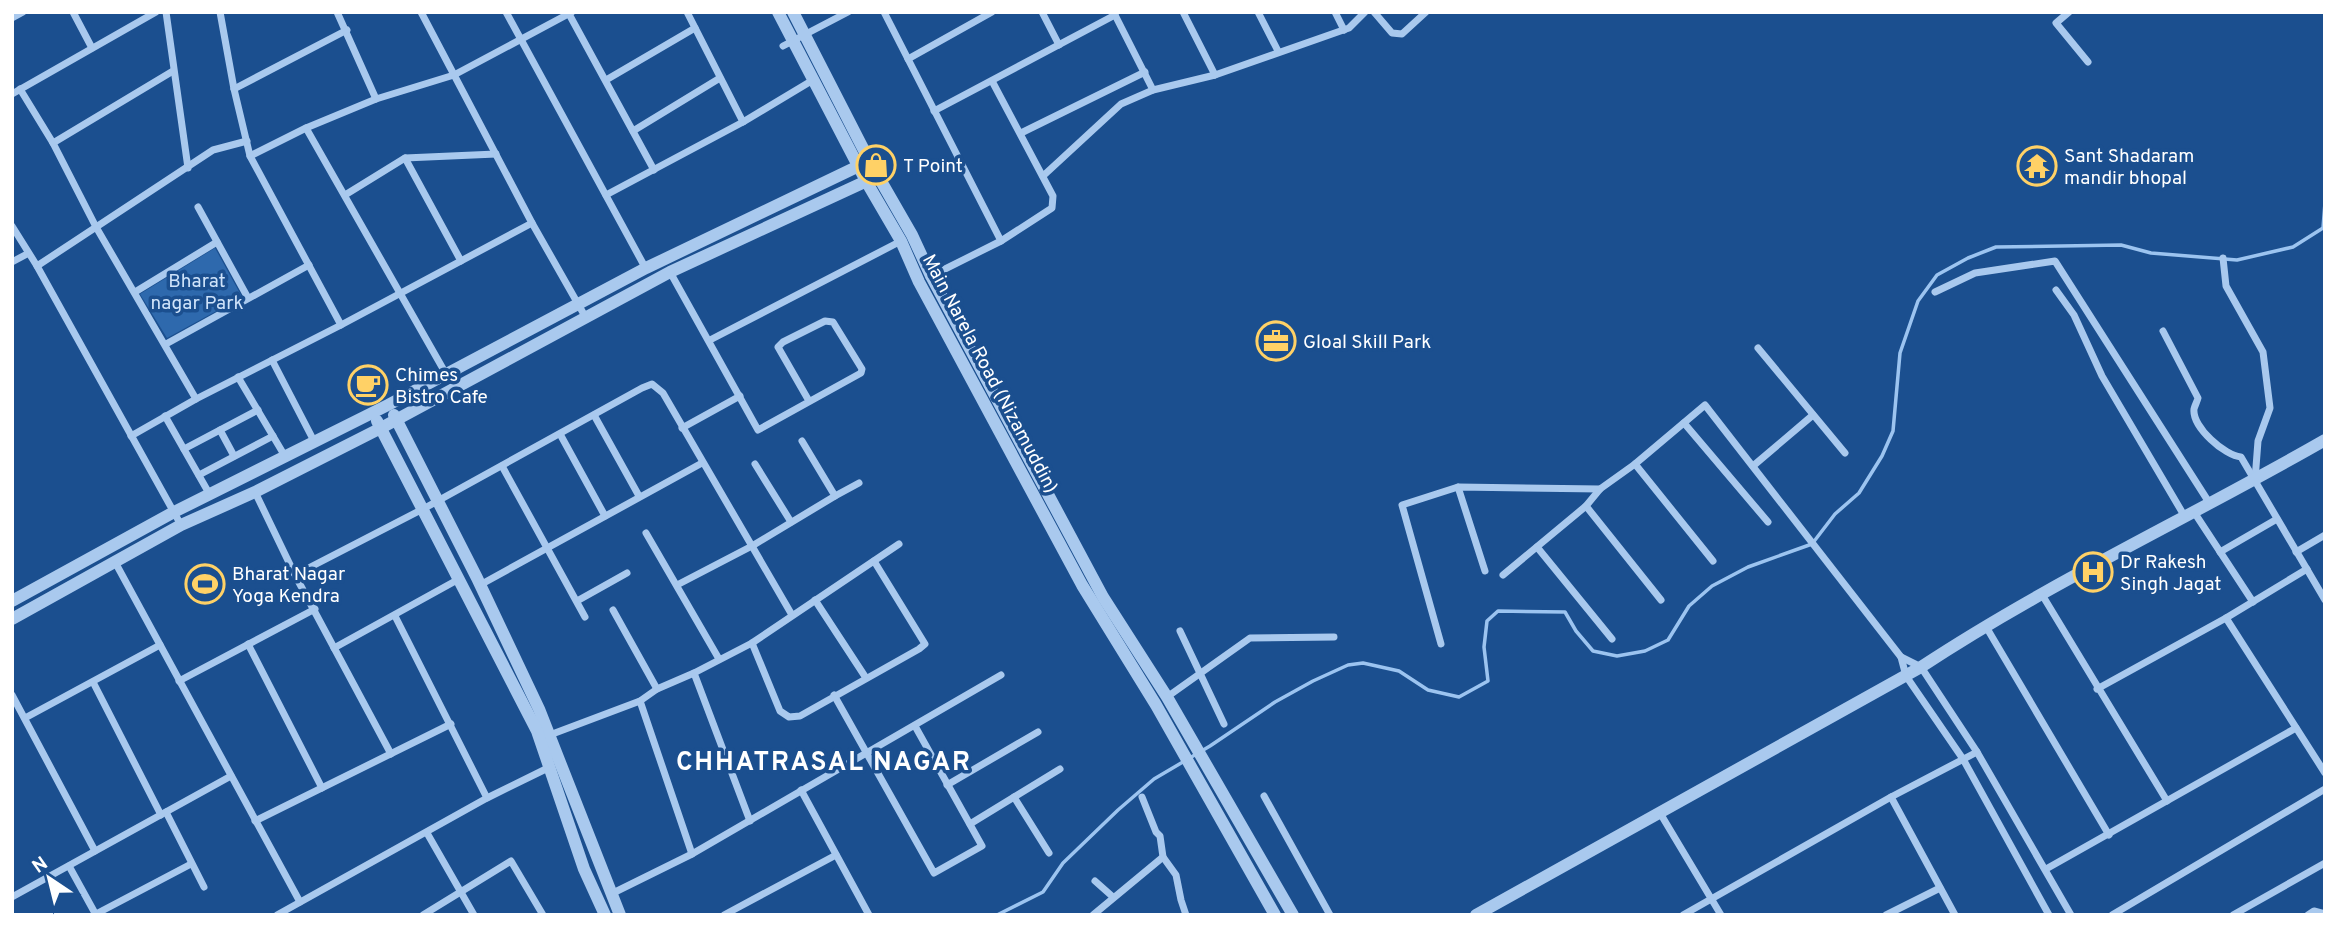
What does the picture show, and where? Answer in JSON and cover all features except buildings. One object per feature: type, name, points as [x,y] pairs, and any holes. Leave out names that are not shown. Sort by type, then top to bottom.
[{"type":"street","points":[[12,18],[23,12]]},
{"type":"street","points":[[73,12],[92,48]]},
{"type":"street","points":[[12,94],[156,12]]},
{"type":"street","points":[[166,12],[188,168]]},
{"type":"street","points":[[219,12],[250,156],[341,325]]},
{"type":"street","points":[[337,12],[376,99]]},
{"type":"street","points":[[421,12],[532,223],[586,318]]},
{"type":"street","points":[[506,12],[654,282]]},
{"type":"street","points":[[687,12],[743,122]]},
{"type":"street","name":"Main Narela Road (Nizamuddin)","points":[[778,12],[872,179],[919,282],[1082,585],[1156,705],[1275,915]]},
{"type":"street","name":"Main Narela Road (Nizamuddin)","points":[[793,12],[794,40],[813,80],[864,164]]},
{"type":"street","points":[[794,40],[848,12]]},
{"type":"street","points":[[884,12],[1001,241]]},
{"type":"street","points":[[908,59],[992,12]]},
{"type":"street","points":[[1042,12],[1059,44]]},
{"type":"street","points":[[1183,12],[1215,75]]},
{"type":"street","points":[[1258,12],[1278,51]]},
{"type":"street","points":[[1335,12],[1344,30]]},
{"type":"street","points":[[1043,176],[1121,104],[1153,90],[1215,75],[1344,30],[1365,12]]},
{"type":"street","points":[[1374,12],[1392,33],[1402,34],[1426,12]]},
{"type":"street","points":[[2068,12],[2056,23],[2088,62]]},
{"type":"street","points":[[250,156],[306,128],[376,99],[454,75],[571,13],[654,170]]},
{"type":"street","points":[[934,110],[1115,14],[1153,90]]},
{"type":"street","points":[[606,80],[695,28]]},
{"type":"street","points":[[234,89],[347,30]]},
{"type":"street","points":[[52,143],[173,71]]},
{"type":"street","points":[[1021,132],[1145,72]]},
{"type":"street","points":[[633,131],[720,78]]},
{"type":"street","points":[[606,195],[743,122],[813,80]]},
{"type":"street","points":[[919,282],[1001,241],[1052,208],[1053,196],[992,81]]},
{"type":"street","points":[[20,89],[196,399]]},
{"type":"street","points":[[306,128],[446,374]]},
{"type":"street","points":[[37,266],[213,150],[247,141]]},
{"type":"street","points":[[345,195],[405,158],[496,153]]},
{"type":"street","points":[[405,158],[461,261]]},
{"type":"street","points":[[12,601],[174,512],[286,458],[646,268],[864,164]]},
{"type":"street","points":[[12,619],[181,525],[255,492],[381,428],[670,272],[872,179]]},
{"type":"street","name":"Main Narela Road (Nizamuddin)","points":[[872,179],[912,235],[931,276],[1103,597],[1167,697],[1293,915]]},
{"type":"street","points":[[198,207],[248,298]]},
{"type":"street","points":[[131,436],[196,399],[532,223]]},
{"type":"street","points":[[12,226],[181,525]]},
{"type":"street","points":[[135,292],[217,242]]},
{"type":"street","points":[[710,340],[901,242]]},
{"type":"street","points":[[12,262],[27,254]]},
{"type":"street","points":[[2222,258],[2226,286],[2263,352],[2270,408],[2258,441],[2255,480]]},
{"type":"street","points":[[1935,292],[1975,273],[2055,261],[2210,504]]},
{"type":"street","points":[[166,344],[309,265]]},
{"type":"street","points":[[670,272],[758,430],[861,373],[862,369],[833,322],[825,321],[778,347],[809,401]]},
{"type":"street","points":[[2056,290],[2074,315],[2102,376],[2190,515],[2220,552],[2253,602]]},
{"type":"street","points":[[2163,331],[2198,398],[2194,411],[2199,425],[2231,456],[2241,457],[2325,600]]},
{"type":"street","points":[[1758,348],[1845,453]]},
{"type":"street","points":[[272,360],[314,443]]},
{"type":"street","points":[[239,377],[286,458]]},
{"type":"street","points":[[295,575],[423,509],[652,384],[663,393],[792,615]]},
{"type":"street","points":[[682,428],[740,396]]},
{"type":"street","points":[[388,405],[480,585],[545,737],[548,768],[584,869],[605,915]]},
{"type":"street","points":[[1503,575],[1586,506],[1600,489],[1635,464],[1705,405],[1901,657],[1906,676],[1963,759],[2049,915]]},
{"type":"street","points":[[184,449],[258,410]]},
{"type":"street","points":[[373,413],[545,737],[561,762],[620,915]]},
{"type":"street","points":[[594,415],[639,496]]},
{"type":"street","points":[[1753,466],[1813,415]]},
{"type":"street","points":[[165,416],[211,496]]},
{"type":"street","points":[[1684,423],[1768,522]]},
{"type":"street","points":[[220,430],[234,456]]},
{"type":"street","points":[[561,434],[605,516]]},
{"type":"street","points":[[198,475],[273,436]]},
{"type":"street","points":[[1476,915],[1906,676],[2041,593],[2325,440]]},
{"type":"street","points":[[802,441],[835,496]]},
{"type":"street","points":[[480,585],[702,463]]},
{"type":"street","points":[[755,464],[792,522]]},
{"type":"street","points":[[1635,464],[1713,561]]},
{"type":"street","points":[[502,466],[585,617]]},
{"type":"street","points":[[677,585],[859,483]]},
{"type":"street","points":[[1441,644],[1402,505],[1458,487],[1600,489]]},
{"type":"street","points":[[1458,487],[1485,571]]},
{"type":"street","points":[[255,492],[295,575],[391,754]]},
{"type":"street","points":[[1586,506],[1661,600]]},
{"type":"street","points":[[2220,552],[2277,519]]},
{"type":"street","points":[[646,533],[719,659]]},
{"type":"street","points":[[2296,552],[2325,535]]},
{"type":"street","points":[[545,737],[640,701],[657,689],[752,643],[899,544]]},
{"type":"street","points":[[1537,547],[1612,639]]},
{"type":"street","points":[[752,643],[780,711],[789,717],[800,716],[925,644],[874,561]]},
{"type":"street","points":[[115,562],[300,902]]},
{"type":"street","points":[[2097,689],[2227,618],[2307,569]]},
{"type":"street","points":[[577,601],[627,573]]},
{"type":"street","points":[[334,648],[460,579]]},
{"type":"street","points":[[2041,593],[2167,801]]},
{"type":"street","points":[[815,600],[866,678]]},
{"type":"street","points":[[179,681],[315,609]]},
{"type":"street","points":[[613,610],[657,689]]},
{"type":"street","points":[[395,616],[487,798]]},
{"type":"street","points":[[2227,618],[2325,773]]},
{"type":"street","points":[[1985,625],[2109,835]]},
{"type":"street","points":[[1180,631],[1224,724]]},
{"type":"street","points":[[1167,697],[1250,638],[1334,637]]},
{"type":"street","points":[[248,644],[323,788]]},
{"type":"street","points":[[24,718],[160,645]]},
{"type":"street","points":[[1901,657],[1921,667],[1977,752],[2071,915]]},
{"type":"street","points":[[694,673],[750,821]]},
{"type":"street","points":[[611,895],[692,854],[1000,675]]},
{"type":"street","points":[[93,682],[204,887]]},
{"type":"street","points":[[12,695],[95,851]]},
{"type":"street","points":[[835,695],[934,873],[982,846],[915,726]]},
{"type":"street","points":[[640,701],[692,854]]},
{"type":"street","points":[[255,821],[451,724]]},
{"type":"street","points":[[2046,869],[2296,728]]},
{"type":"street","points":[[947,785],[1038,732]]},
{"type":"street","points":[[1683,915],[1891,797],[1977,752]]},
{"type":"street","points":[[277,915],[487,798],[561,762]]},
{"type":"street","points":[[970,824],[1060,769]]},
{"type":"street","points":[[12,897],[230,776]]},
{"type":"street","points":[[2112,915],[2325,789]]},
{"type":"street","points":[[801,790],[869,915]]},
{"type":"street","points":[[1264,796],[1330,915]]},
{"type":"street","points":[[1014,797],[1049,853]]},
{"type":"street","points":[[1142,797],[1160,836],[1163,857],[1176,875],[1186,915]]},
{"type":"street","points":[[1891,797],[1955,915]]},
{"type":"street","points":[[1660,813],[1721,915]]},
{"type":"street","points":[[427,833],[474,915]]},
{"type":"street","points":[[724,915],[836,855]]},
{"type":"street","points":[[1093,915],[1163,857]]},
{"type":"street","points":[[423,915],[511,861],[543,915]]},
{"type":"street","points":[[2233,915],[2325,863]]},
{"type":"street","points":[[69,866],[96,914],[191,864]]},
{"type":"street","points":[[1095,881],[1113,897]]},
{"type":"street","points":[[1886,915],[1940,888]]},
{"type":"street","points":[[2308,915],[2314,911],[2325,914]]},
{"type":"green space","name":"Bharat nagar Park","points":[[215,248],[242,297],[167,338],[140,294]]},
{"type":"waterway","points":[[997,915],[1043,892],[1063,863],[1154,779],[1210,746],[1275,702],[1348,665],[1363,663],[1399,671],[1428,690],[1459,697],[1488,681],[1484,647],[1487,621],[1498,611],[1565,612],[1576,631],[1593,651],[1617,656],[1645,651],[1668,640],[1689,606],[1712,586],[1748,567],[1812,544],[1835,514],[1859,493],[1882,456],[1893,431],[1900,353],[1918,301],[1937,275],[1968,258],[1996,247],[2121,245],[2151,253],[2237,260],[2293,247],[2323,228],[2325,203]]},
{"type":"place","name":"T Point","points":[[876,165]]},
{"type":"place","name":"Sant Shadaram mandir bhopal","points":[[2037,166]]},
{"type":"place","name":"Gloal Skill Park","points":[[1276,341]]},
{"type":"place","name":"Chimes Bistro Cafe","points":[[368,385]]},
{"type":"place","name":"Dr Rakesh Singh Jagat","points":[[2093,572]]},
{"type":"place","name":"Bharat Nagar Yoga Kendra","points":[[205,584]]},
{"type":"district","name":"CHHATRASAL NAGAR","points":[[824,761]]}]
